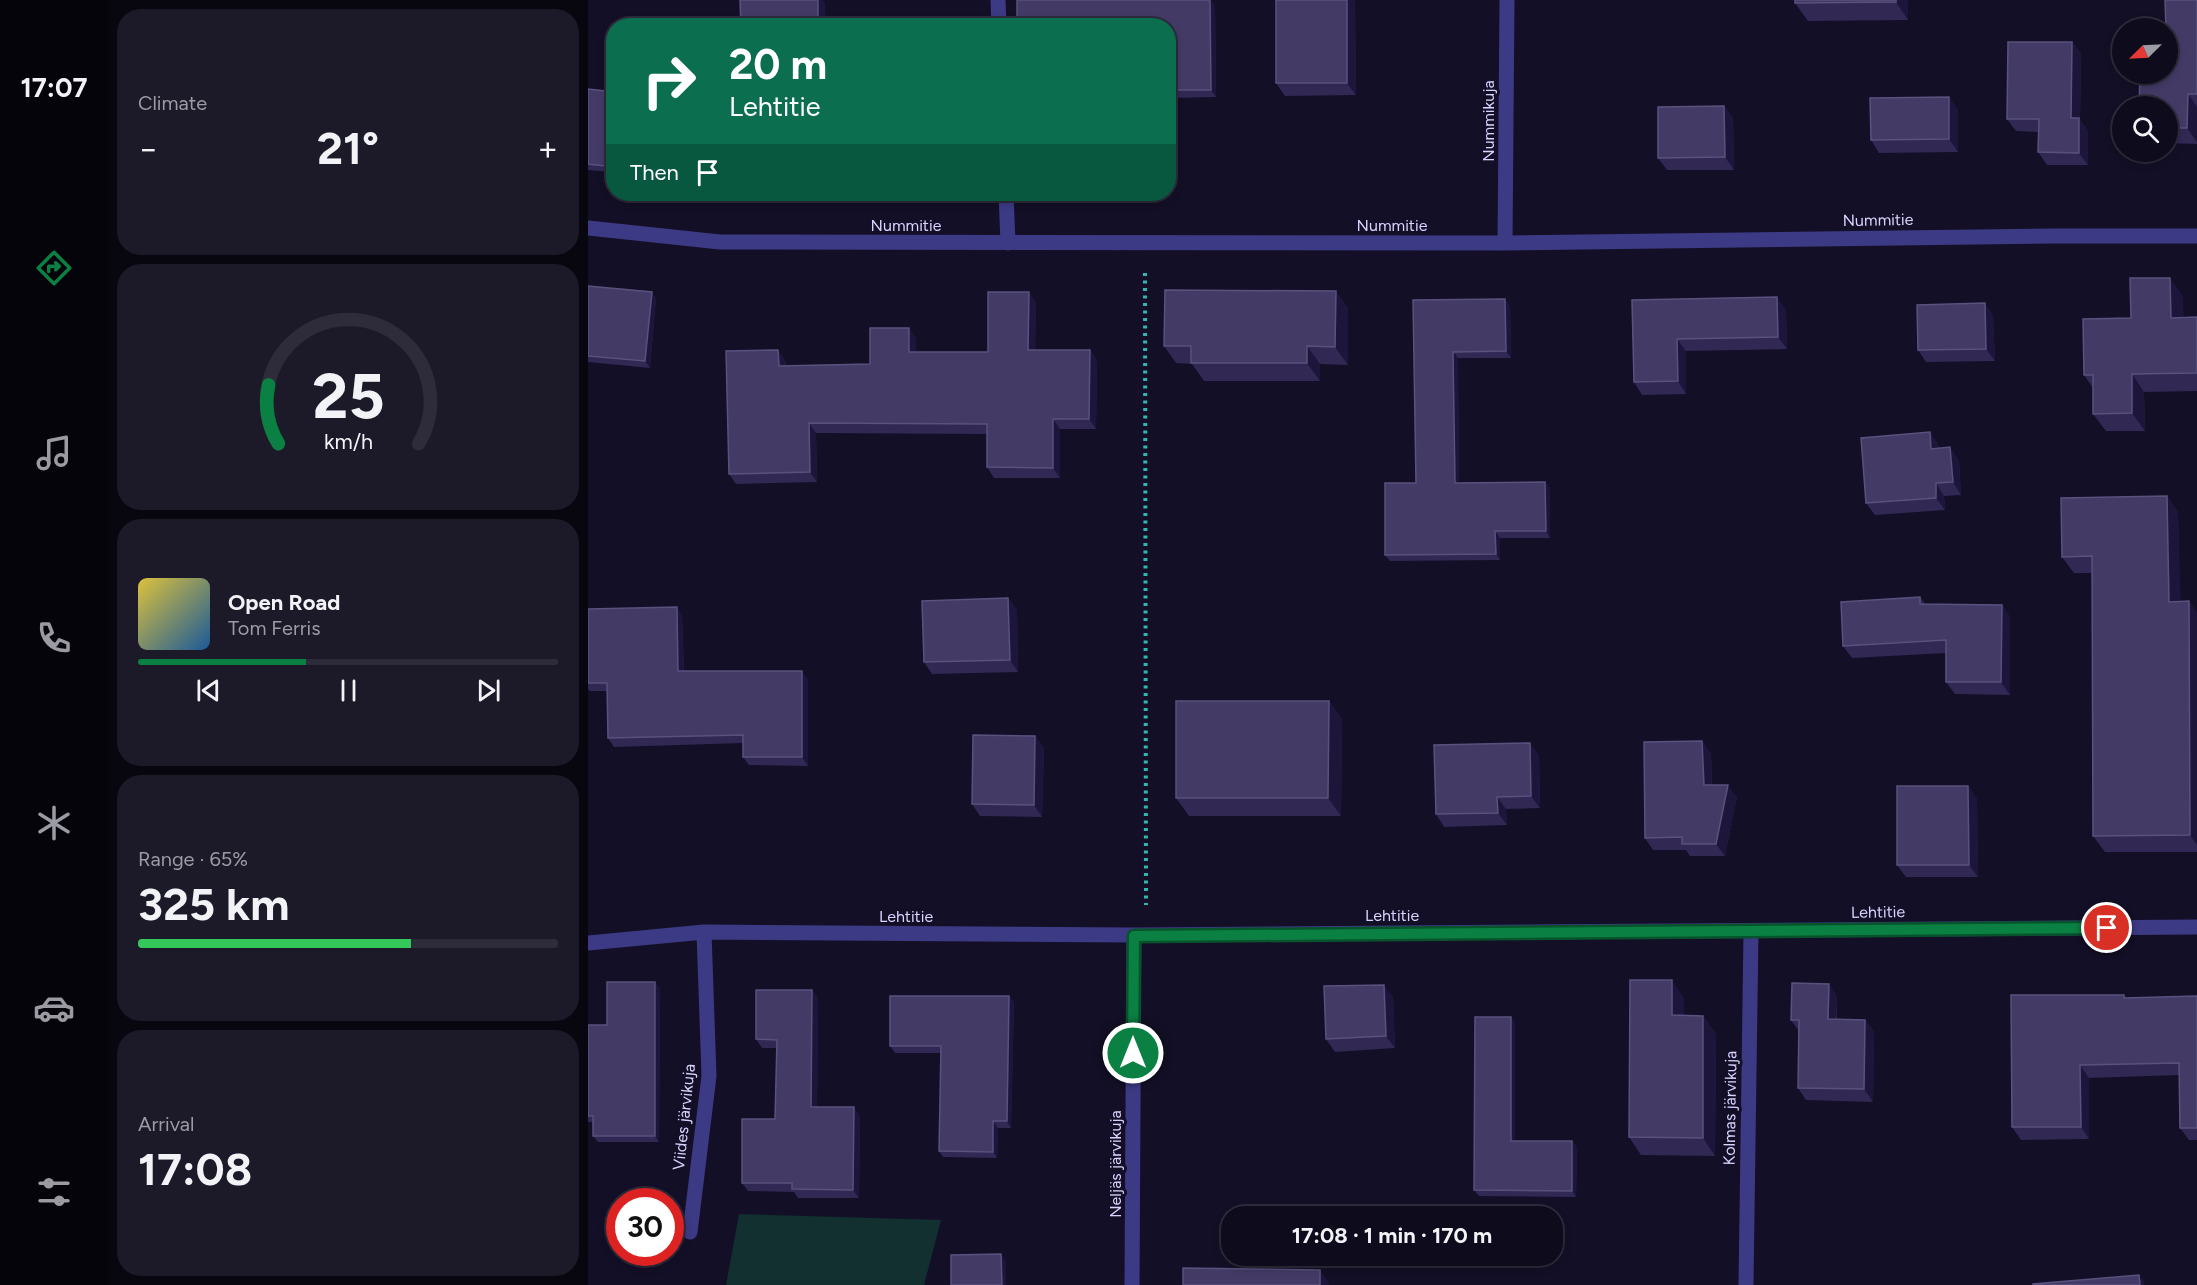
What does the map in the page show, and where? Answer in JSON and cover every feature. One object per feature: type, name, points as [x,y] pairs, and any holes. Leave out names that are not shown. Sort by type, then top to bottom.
[{"type":"street","points":[[998,0],[999,18]]},
{"type":"street","name":"Nummikuja","points":[[1505,243],[1507,0]]},
{"type":"street","points":[[1006,201],[1008,243]]},
{"type":"street","name":"Nummitie","points":[[588,228],[720,242],[1505,243],[2197,236]]},
{"type":"street","name":"Lehtitie","points":[[588,943],[704,932],[1140,935],[2197,927]]},
{"type":"street","name":"Kolmas järvikuja","points":[[1746,1285],[1751,931]]},
{"type":"street","name":"Viides järvikuja","points":[[690,1233],[709,1076],[704,932]]},
{"type":"street","name":"Neljäs järvikuja","points":[[1132,1285],[1140,935]]},
{"type":"path","points":[[1140,935],[1145,243]]},
{"type":"green space","points":[[739,1214],[941,1220],[924,1285],[726,1285]]},
{"type":"building","points":[[740,0],[818,0],[818,18],[741,18]]},
{"type":"building","points":[[1017,0],[1210,0],[1211,90],[1176,90],[1176,18],[1017,18]]},
{"type":"building","points":[[1276,0],[1347,0],[1347,83],[1276,83]]},
{"type":"building","points":[[1795,0],[1896,0],[1896,2],[1795,3]]},
{"type":"building","points":[[2165,0],[2197,0],[2197,94],[2188,94],[2187,128],[2178,128],[2178,96],[2139,96],[2140,84],[2178,84],[2178,18],[2166,18]]},
{"type":"building","points":[[2008,42],[2072,42],[2071,118],[2079,118],[2079,153],[2038,152],[2039,119],[2007,119]]},
{"type":"building","points":[[588,89],[606,91],[606,166],[588,164]]},
{"type":"building","points":[[1949,97],[1949,139],[1871,140],[1870,98]]},
{"type":"building","points":[[1724,106],[1725,157],[1658,158],[1658,107]]},
{"type":"building","points":[[2130,278],[2170,278],[2171,318],[2197,317],[2197,373],[2132,374],[2132,413],[2093,414],[2093,375],[2084,375],[2083,319],[2131,318]]},
{"type":"building","points":[[588,286],[652,292],[645,361],[588,356]]},
{"type":"building","points":[[1165,290],[1336,291],[1335,347],[1307,346],[1307,363],[1191,363],[1191,346],[1164,346]]},
{"type":"building","points":[[988,292],[1029,292],[1028,350],[1090,350],[1089,419],[1053,419],[1053,468],[987,467],[987,424],[809,423],[810,472],[729,474],[726,351],[778,350],[779,366],[870,364],[870,328],[909,328],[909,352],[988,352]]},
{"type":"building","points":[[1777,297],[1778,337],[1677,339],[1678,381],[1634,382],[1632,300]]},
{"type":"building","points":[[1505,299],[1506,351],[1453,352],[1455,483],[1545,482],[1546,531],[1495,531],[1496,554],[1385,555],[1385,483],[1416,483],[1413,300]]},
{"type":"building","points":[[1985,303],[1986,349],[1918,350],[1917,305]]},
{"type":"building","points":[[1930,432],[1931,449],[1950,447],[1953,482],[1936,483],[1936,498],[1866,503],[1861,438]]},
{"type":"building","points":[[2167,496],[2169,602],[2189,601],[2190,835],[2093,836],[2092,556],[2062,557],[2061,498]]},
{"type":"building","points":[[1920,597],[1920,604],[2002,605],[2001,682],[1946,682],[1946,640],[1843,646],[1841,602]]},
{"type":"building","points":[[1008,598],[1010,660],[924,662],[922,601]]},
{"type":"building","points":[[677,607],[678,671],[802,671],[802,757],[743,757],[743,735],[608,738],[607,683],[588,683],[588,609]]},
{"type":"building","points":[[1176,701],[1329,701],[1328,798],[1176,798]]},
{"type":"building","points":[[973,735],[1035,736],[1034,805],[972,804]]},
{"type":"building","points":[[1702,741],[1704,785],[1728,785],[1716,844],[1682,844],[1682,837],[1645,838],[1644,742]]},
{"type":"building","points":[[1530,743],[1531,796],[1497,797],[1498,813],[1436,814],[1434,745]]},
{"type":"building","points":[[1897,786],[1968,786],[1969,865],[1897,865]]},
{"type":"building","points":[[1630,980],[1672,980],[1672,1015],[1703,1016],[1703,1138],[1629,1137]]},
{"type":"building","points":[[607,982],[655,982],[655,1136],[593,1136],[593,1116],[588,1116],[588,1025],[607,1025]]},
{"type":"building","points":[[1792,983],[1829,984],[1828,1019],[1865,1020],[1864,1089],[1798,1088],[1799,1020],[1791,1020]]},
{"type":"building","points":[[1384,985],[1386,1036],[1326,1039],[1324,986]]},
{"type":"building","points":[[756,990],[812,990],[811,1107],[854,1107],[853,1190],[792,1189],[792,1183],[742,1183],[742,1119],[775,1119],[777,1040],[756,1039]]},
{"type":"building","points":[[2011,995],[2124,995],[2124,998],[2197,996],[2197,1128],[2180,1128],[2179,1063],[2080,1065],[2081,1127],[2012,1127]]},
{"type":"building","points":[[890,996],[1009,996],[1007,1121],[993,1121],[993,1152],[939,1151],[941,1046],[890,1046]]},
{"type":"building","points":[[1475,1017],[1511,1017],[1511,1141],[1572,1141],[1572,1191],[1474,1190]]},
{"type":"building","points":[[1001,1254],[1002,1285],[951,1285],[951,1255]]},
{"type":"building","points":[[1183,1268],[1320,1270],[1320,1285],[1183,1285]]},
{"type":"building","points":[[2139,1275],[2140,1285],[2033,1285],[2033,1284]]},
{"type":"route","points":[[1133,1053],[1134,936],[2107,928]]}]
